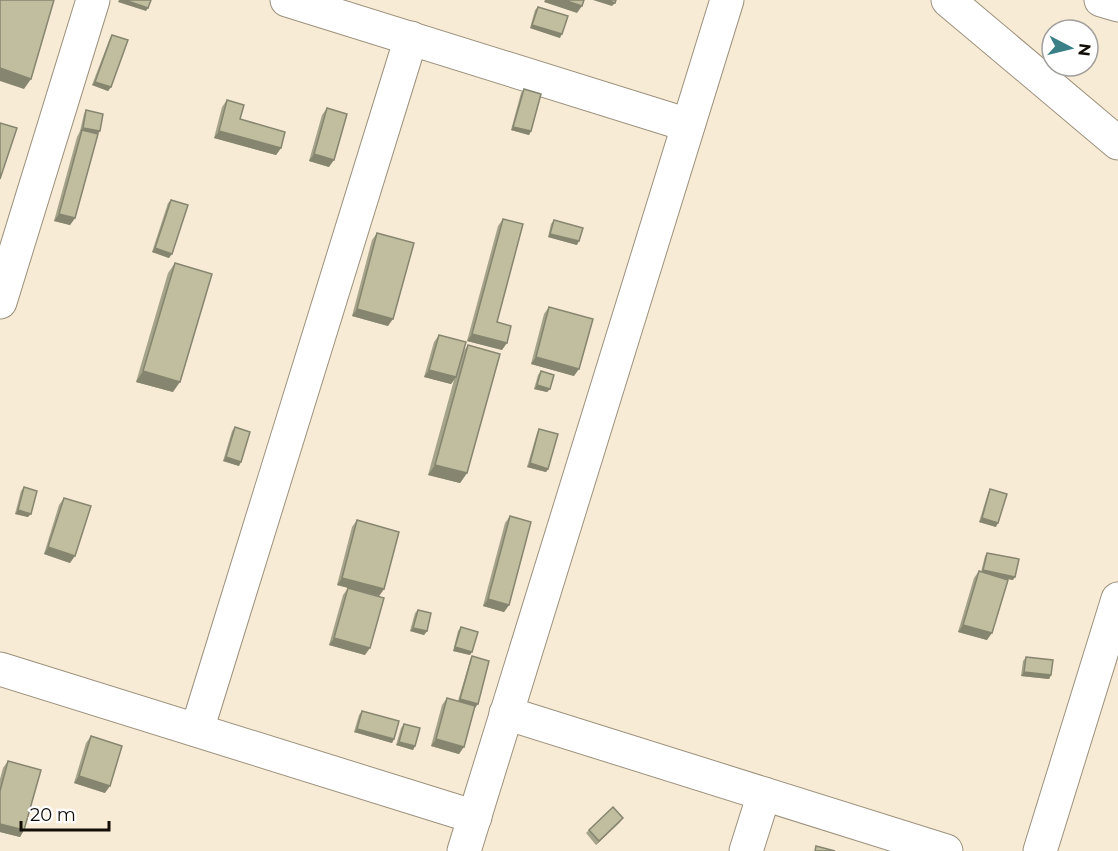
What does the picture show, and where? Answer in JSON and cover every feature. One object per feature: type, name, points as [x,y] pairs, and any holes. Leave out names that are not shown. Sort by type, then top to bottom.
[{"type":"street","points":[[0,302],[93,0]]},
{"type":"street","points":[[287,0],[688,125]]},
{"type":"street","points":[[464,851],[727,0]]},
{"type":"street","points":[[948,0],[1118,143]]},
{"type":"street","points":[[1101,0],[1118,5]]},
{"type":"street","points":[[196,730],[411,38]]},
{"type":"street","points":[[1040,851],[1118,599]]},
{"type":"street","points":[[0,669],[475,817]]},
{"type":"street","points":[[506,713],[946,851]]},
{"type":"street","points":[[746,851],[764,794]]},
{"type":"building","points":[[0,0],[54,0],[31,79],[0,68]]},
{"type":"building","points":[[125,0],[151,0],[148,8]]},
{"type":"building","points":[[564,0],[584,0],[582,6]]},
{"type":"building","points":[[538,7],[568,16],[562,34],[532,25]]},
{"type":"building","points":[[112,35],[128,40],[111,87],[95,82]]},
{"type":"building","points":[[524,89],[541,94],[531,131],[513,127]]},
{"type":"building","points":[[227,100],[244,105],[240,119],[285,132],[281,148],[219,131]]},
{"type":"building","points":[[327,108],[347,114],[334,160],[314,154]]},
{"type":"building","points":[[86,110],[103,114],[100,131],[83,128]]},
{"type":"building","points":[[0,123],[17,128],[0,179]]},
{"type":"building","points":[[82,130],[98,134],[75,218],[59,214]]},
{"type":"building","points":[[171,200],[188,205],[172,254],[155,248]]},
{"type":"building","points":[[503,219],[523,224],[497,322],[511,326],[507,343],[472,334]]},
{"type":"building","points":[[554,220],[583,228],[579,241],[550,234]]},
{"type":"building","points":[[377,233],[414,243],[393,319],[357,309]]},
{"type":"building","points":[[175,263],[212,274],[180,382],[143,371]]},
{"type":"building","points":[[549,307],[593,319],[579,369],[536,357]]},
{"type":"building","points":[[439,335],[466,342],[456,377],[429,370]]},
{"type":"building","points":[[468,345],[500,354],[467,473],[435,465]]},
{"type":"building","points":[[541,371],[554,375],[550,389],[537,385]]},
{"type":"building","points":[[235,427],[250,432],[241,462],[226,457]]},
{"type":"building","points":[[539,429],[558,434],[548,469],[530,463]]},
{"type":"building","points":[[24,487],[37,491],[31,514],[18,510]]},
{"type":"building","points":[[990,489],[1007,494],[998,523],[982,518]]},
{"type":"building","points":[[64,498],[91,506],[75,556],[48,547]]},
{"type":"building","points":[[510,516],[531,522],[509,605],[488,599]]},
{"type":"building","points":[[357,520],[399,532],[384,589],[342,578]]},
{"type":"building","points":[[987,553],[1019,559],[1015,577],[983,570]]},
{"type":"building","points":[[979,571],[1008,580],[992,633],[963,625]]},
{"type":"building","points":[[348,588],[384,598],[370,648],[334,638]]},
{"type":"building","points":[[418,610],[431,613],[427,631],[413,628]]},
{"type":"building","points":[[461,627],[478,632],[472,652],[455,647]]},
{"type":"building","points":[[472,656],[489,661],[478,704],[460,699]]},
{"type":"building","points":[[1026,657],[1053,660],[1051,675],[1024,672]]},
{"type":"building","points":[[447,698],[475,706],[464,747],[436,739]]},
{"type":"building","points":[[362,711],[399,721],[394,739],[357,729]]},
{"type":"building","points":[[404,724],[420,728],[415,746],[399,742]]},
{"type":"building","points":[[91,736],[122,746],[110,786],[79,776]]},
{"type":"building","points":[[8,761],[41,770],[24,830],[0,824],[0,791]]},
{"type":"building","points":[[613,807],[623,818],[599,841],[589,830]]},
{"type":"building","points":[[816,846],[835,851],[815,851]]}]
